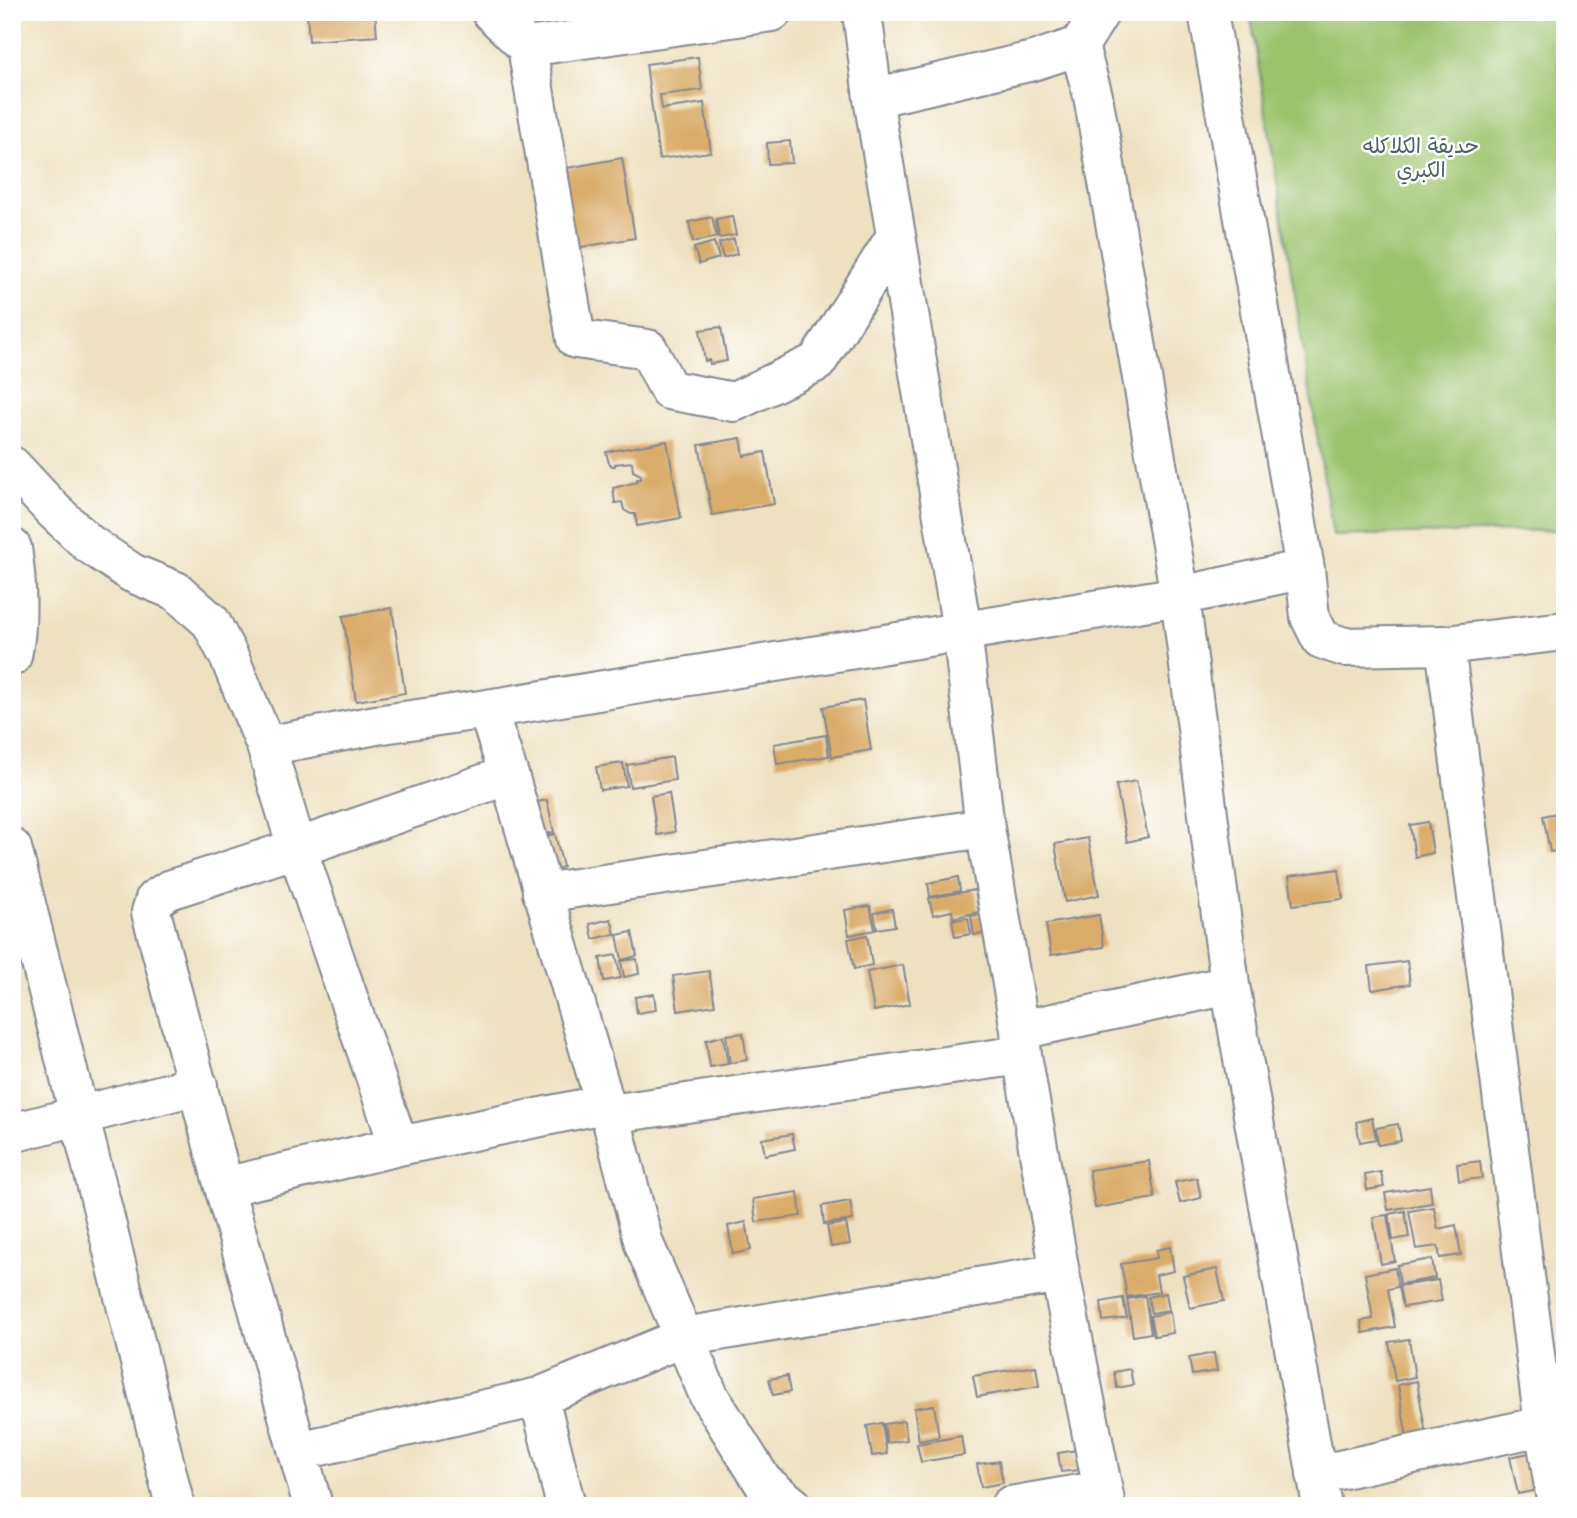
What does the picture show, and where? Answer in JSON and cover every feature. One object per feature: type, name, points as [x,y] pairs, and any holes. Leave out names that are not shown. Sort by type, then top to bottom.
[{"type":"street","points":[[491,12],[527,47],[576,339],[648,349],[668,390],[734,402],[817,362],[896,236]]},
{"type":"street","points":[[527,47],[772,12]]},
{"type":"street","points":[[862,12],[873,98],[962,630],[985,828],[1060,1273],[1104,1498],[1010,1506]]},
{"type":"street","points":[[873,98],[1033,61],[1079,46],[1100,12]]},
{"type":"street","points":[[1208,12],[1305,569],[1310,617],[1321,639],[1344,647],[1445,645],[1565,631]]},
{"type":"street","points":[[1079,46],[1093,96],[1180,596],[1230,985],[1319,1490],[1554,1422]]},
{"type":"street","points":[[12,466],[88,543],[132,573],[176,591],[211,622],[230,659],[265,746],[297,848],[400,1146]]},
{"type":"street","points":[[12,548],[16,602],[15,644],[12,656]]},
{"type":"street","points":[[265,746],[376,725],[1180,596],[1305,569]]},
{"type":"street","points":[[1445,645],[1554,1422],[1557,1506]]},
{"type":"street","points":[[487,709],[509,775],[644,1244],[709,1396],[763,1482],[793,1506]]},
{"type":"street","points":[[313,1506],[224,1187],[152,912],[155,899],[169,890],[509,775]]},
{"type":"street","points":[[542,893],[985,828]]},
{"type":"street","points":[[12,848],[175,1506]]},
{"type":"street","points":[[224,1187],[400,1146],[607,1109],[1021,1043],[1230,985]]},
{"type":"street","points":[[12,1133],[198,1085]]},
{"type":"street","points":[[298,1451],[539,1397],[684,1337],[1060,1273]]},
{"type":"street","points":[[539,1397],[566,1506]]},
{"type":"green space","name":"حديقة الكلاكله الكبري","points":[[1250,12],[1565,12],[1565,530],[1333,536]]},
{"type":"building","points":[[307,12],[375,12],[377,36],[309,41]]},
{"type":"building","points":[[698,57],[702,90],[660,95],[662,109],[704,103],[711,152],[659,159],[646,64]]},
{"type":"building","points":[[790,141],[792,163],[768,164],[767,143]]},
{"type":"building","points":[[622,158],[635,238],[575,248],[562,169]]},
{"type":"building","points":[[732,216],[736,235],[719,238],[716,219]]},
{"type":"building","points":[[712,217],[717,237],[693,242],[689,222]]},
{"type":"building","points":[[734,239],[737,254],[723,258],[719,243]]},
{"type":"building","points":[[714,242],[719,258],[699,264],[694,248]]},
{"type":"building","points":[[721,327],[727,361],[710,364],[709,360],[705,361],[700,330]]},
{"type":"building","points":[[741,438],[744,456],[765,452],[774,504],[712,515],[699,445]]},
{"type":"building","points":[[667,441],[681,518],[637,526],[635,514],[624,510],[622,502],[615,503],[613,488],[637,482],[641,475],[633,471],[632,462],[612,466],[606,452]]},
{"type":"building","points":[[392,608],[405,693],[356,701],[343,616]]},
{"type":"building","points":[[863,700],[871,750],[832,757],[823,707]]},
{"type":"building","points":[[826,735],[829,756],[777,764],[774,744]]},
{"type":"building","points":[[672,757],[675,780],[630,787],[627,765]]},
{"type":"building","points":[[623,763],[627,786],[600,790],[596,767]]},
{"type":"building","points":[[1136,781],[1148,837],[1127,842],[1116,785]]},
{"type":"building","points":[[669,793],[675,832],[657,835],[651,796]]},
{"type":"building","points":[[547,800],[554,832],[534,836],[527,804]]},
{"type":"building","points":[[1561,812],[1565,850],[1550,852],[1543,816]]},
{"type":"building","points":[[1428,822],[1433,853],[1415,857],[1410,825]]},
{"type":"building","points":[[555,834],[563,867],[543,872],[536,838]]},
{"type":"building","points":[[1088,838],[1099,895],[1065,902],[1055,844]]},
{"type":"building","points":[[1339,869],[1343,899],[1293,905],[1289,876]]},
{"type":"building","points":[[958,877],[960,891],[930,897],[928,883]]},
{"type":"building","points":[[975,890],[979,912],[953,918],[952,911],[933,915],[929,898]]},
{"type":"building","points":[[870,906],[875,930],[849,935],[845,910]]},
{"type":"building","points":[[892,909],[895,926],[877,929],[874,913]]},
{"type":"building","points":[[988,913],[991,932],[974,935],[971,916]]},
{"type":"building","points":[[1099,915],[1104,947],[1051,955],[1046,924]]},
{"type":"building","points":[[968,918],[971,934],[955,937],[952,920]]},
{"type":"building","points":[[611,919],[615,934],[593,939],[590,924]]},
{"type":"building","points":[[632,932],[637,956],[622,960],[617,935]]},
{"type":"building","points":[[867,935],[872,965],[854,969],[848,939]]},
{"type":"building","points":[[616,955],[621,978],[604,981],[600,958]]},
{"type":"building","points":[[637,959],[639,974],[624,977],[621,961]]},
{"type":"building","points":[[1407,961],[1410,984],[1372,990],[1369,966]]},
{"type":"building","points":[[903,965],[910,1004],[874,1011],[867,972]]},
{"type":"building","points":[[709,971],[715,1005],[678,1011],[673,976]]},
{"type":"building","points":[[654,994],[656,1010],[637,1013],[635,997]]},
{"type":"building","points":[[743,1033],[747,1060],[730,1063],[726,1035]]},
{"type":"building","points":[[723,1036],[728,1064],[710,1067],[706,1040]]},
{"type":"building","points":[[1372,1118],[1376,1139],[1360,1142],[1356,1122]]},
{"type":"building","points":[[1398,1124],[1401,1141],[1378,1145],[1376,1128]]},
{"type":"building","points":[[792,1134],[795,1149],[765,1155],[762,1139]]},
{"type":"building","points":[[1149,1161],[1155,1198],[1095,1208],[1089,1170]]},
{"type":"building","points":[[1480,1161],[1482,1178],[1459,1181],[1457,1164]]},
{"type":"building","points":[[1381,1172],[1384,1187],[1367,1190],[1365,1175]]},
{"type":"building","points":[[1197,1178],[1201,1198],[1180,1203],[1175,1182]]},
{"type":"building","points":[[1430,1186],[1432,1203],[1388,1210],[1385,1193]]},
{"type":"building","points":[[798,1192],[801,1216],[756,1222],[753,1199]]},
{"type":"building","points":[[850,1201],[853,1220],[824,1224],[822,1206]]},
{"type":"building","points":[[1434,1207],[1438,1229],[1456,1225],[1461,1255],[1440,1258],[1438,1246],[1416,1249],[1409,1211]]},
{"type":"building","points":[[1405,1211],[1409,1237],[1393,1240],[1389,1214]]},
{"type":"building","points":[[1387,1215],[1395,1261],[1381,1264],[1373,1217]]},
{"type":"building","points":[[746,1222],[751,1250],[733,1254],[728,1226]]},
{"type":"building","points":[[846,1223],[850,1244],[831,1247],[827,1226]]},
{"type":"building","points":[[1170,1247],[1174,1271],[1156,1275],[1159,1292],[1127,1297],[1121,1264],[1157,1258],[1156,1250]]},
{"type":"building","points":[[1432,1259],[1435,1278],[1400,1284],[1397,1265]]},
{"type":"building","points":[[1395,1268],[1398,1287],[1388,1289],[1395,1327],[1363,1333],[1361,1321],[1373,1319],[1365,1274]]},
{"type":"building","points":[[1217,1269],[1224,1301],[1190,1308],[1183,1276]]},
{"type":"building","points":[[1438,1280],[1442,1301],[1403,1307],[1399,1286]]},
{"type":"building","points":[[1166,1293],[1169,1310],[1151,1313],[1148,1297]]},
{"type":"building","points":[[1145,1296],[1151,1333],[1133,1336],[1127,1299]]},
{"type":"building","points":[[1123,1298],[1127,1318],[1103,1321],[1101,1302]]},
{"type":"building","points":[[1170,1312],[1173,1333],[1154,1336],[1150,1316]]},
{"type":"building","points":[[1409,1339],[1415,1377],[1395,1381],[1389,1342]]},
{"type":"building","points":[[1214,1353],[1217,1371],[1192,1375],[1189,1358]]},
{"type":"building","points":[[1036,1366],[1039,1386],[977,1397],[973,1376]]},
{"type":"building","points":[[1130,1369],[1133,1385],[1117,1388],[1114,1372]]},
{"type":"building","points":[[787,1376],[790,1392],[773,1395],[769,1379]]},
{"type":"building","points":[[1417,1381],[1426,1435],[1407,1438],[1398,1385]]},
{"type":"building","points":[[934,1405],[939,1437],[919,1441],[914,1408]]},
{"type":"building","points":[[904,1421],[907,1440],[887,1443],[884,1424]]},
{"type":"building","points":[[882,1423],[887,1454],[872,1456],[867,1426]]},
{"type":"building","points":[[961,1436],[964,1455],[921,1462],[917,1444]]},
{"type":"building","points":[[1077,1450],[1079,1470],[1061,1472],[1058,1453]]},
{"type":"building","points":[[1529,1453],[1537,1490],[1518,1494],[1510,1457]]},
{"type":"building","points":[[999,1461],[1003,1483],[981,1487],[977,1464]]},
{"type":"building","points":[[1197,1499],[1198,1506],[1173,1506],[1172,1503]]},
{"type":"building","points":[[1257,1499],[1258,1506],[1239,1506],[1239,1503]]}]
